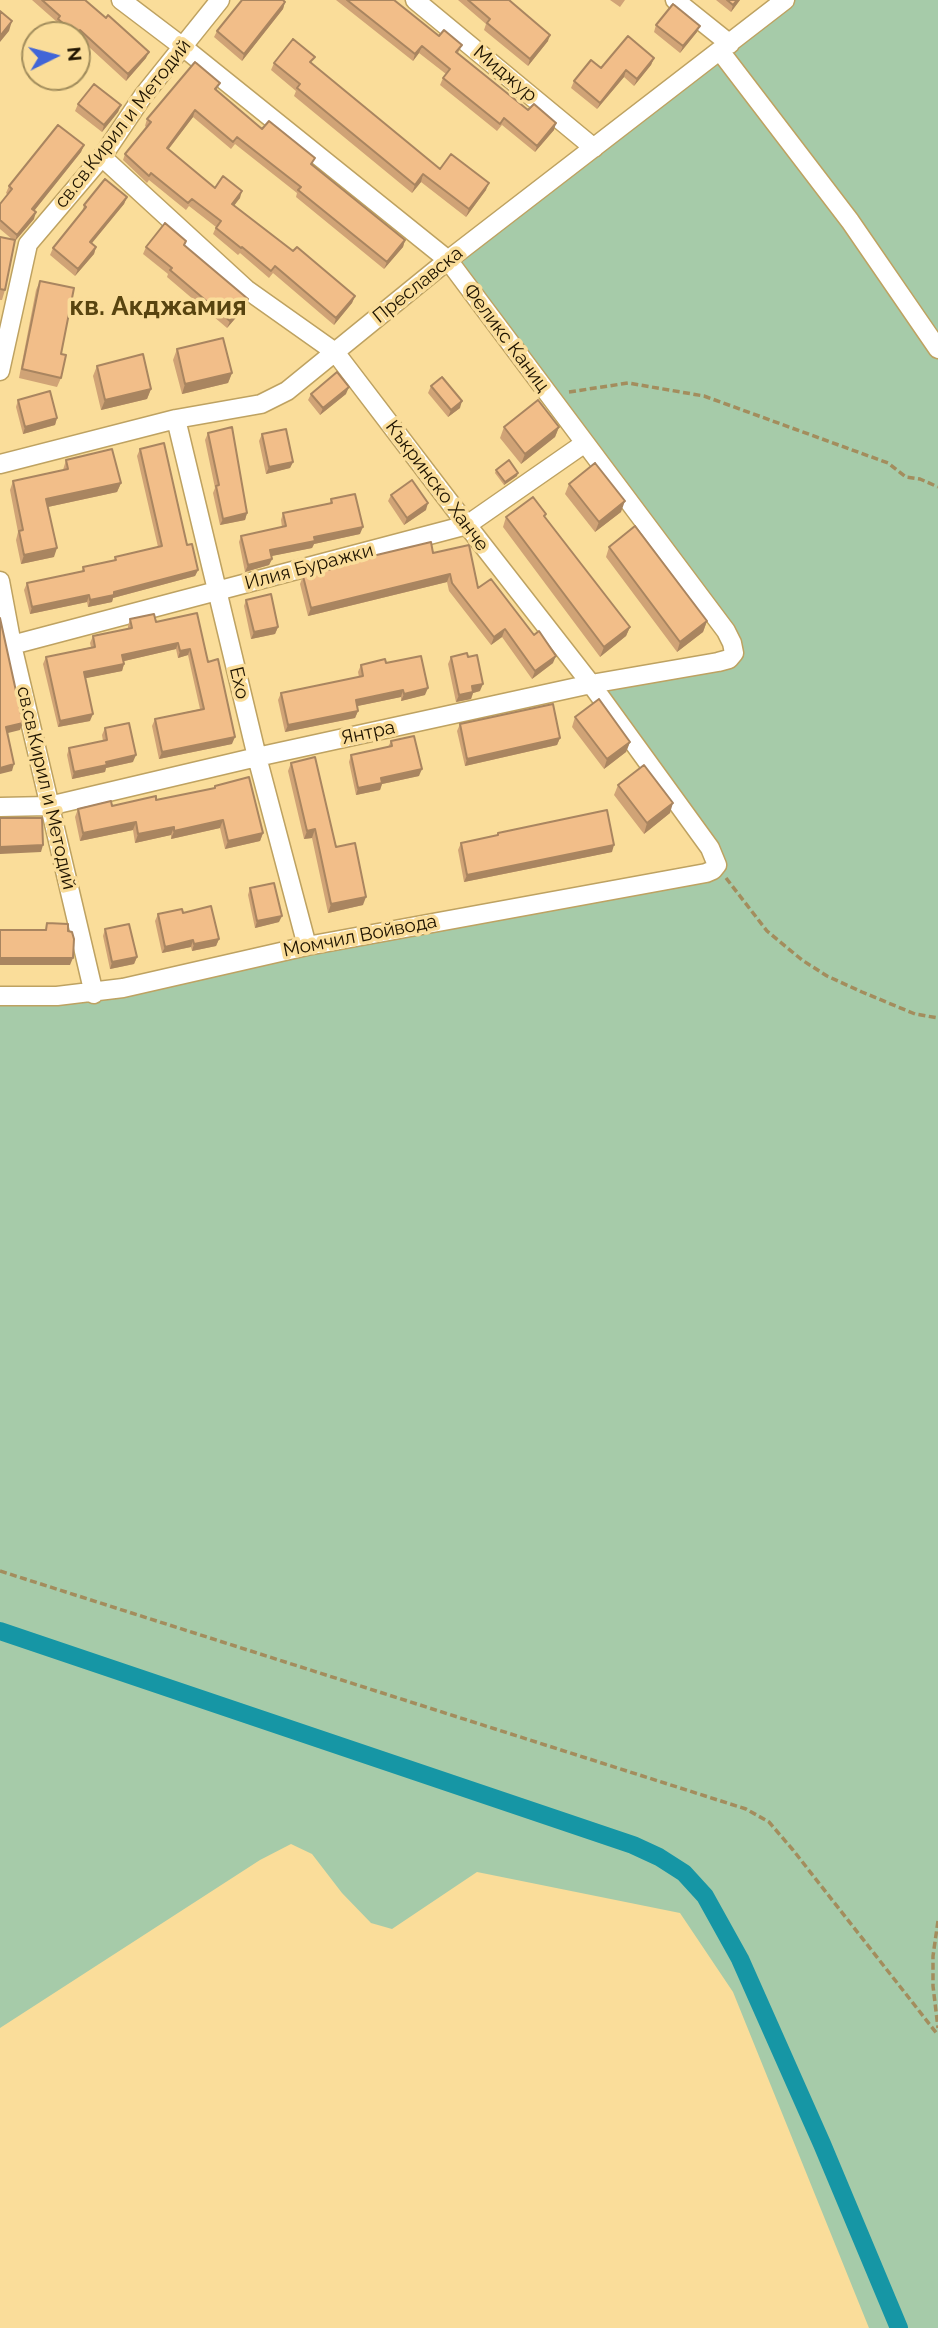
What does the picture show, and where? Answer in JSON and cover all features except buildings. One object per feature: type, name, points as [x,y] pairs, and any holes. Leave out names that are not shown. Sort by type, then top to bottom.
[{"type":"street","name":"Феликс Каниц","points":[[121,0],[448,260],[726,631],[734,653]]},
{"type":"street","name":"св.св.Кирил и Методий","points":[[0,371],[28,244],[102,157],[143,96],[220,0]]},
{"type":"street","name":"Миджур","points":[[415,0],[594,148]]},
{"type":"street","points":[[675,0],[725,47],[938,349]]},
{"type":"street","name":"Преславска","points":[[0,464],[176,419],[261,404],[287,391],[448,260],[785,0]]},
{"type":"street","name":"Къкринско Ханче","points":[[102,157],[246,289],[335,352],[467,526],[592,684],[710,848],[717,865]]},
{"type":"street","name":"Ехо","points":[[176,419],[257,757],[307,946]]},
{"type":"street","name":"Илия Буражки","points":[[12,645],[467,526],[585,443]]},
{"type":"street","name":"св.св.Кирил и Методий","points":[[0,581],[12,645],[94,994]]},
{"type":"street","name":"Янтра","points":[[0,807],[49,806],[257,757],[592,684],[718,662],[729,659],[734,653]]},
{"type":"street","name":"Момчил Войвода","points":[[0,996],[94,994],[307,946],[706,873],[717,865]]},
{"type":"path","points":[[544,389],[568,393],[628,383],[705,396],[888,463],[906,477],[938,487]]},
{"type":"path","points":[[717,865],[767,931],[802,960],[827,976],[862,992],[915,1014],[938,1018]]},
{"type":"path","points":[[0,1571],[746,1809],[769,1822],[793,1850],[938,2035]]},
{"type":"path","points":[[938,1921],[933,1956],[934,2008],[938,2028]]},
{"type":"green space","points":[[785,0],[938,0],[938,2328],[869,2328],[733,1992],[680,1913],[477,1872],[392,1929],[371,1923],[342,1893],[312,1854],[291,1844],[260,1860],[0,2028],[0,996],[57,996],[717,865],[591,684],[734,653],[448,260]]},
{"type":"waterway","points":[[0,1631],[633,1845],[684,1873],[705,1896],[740,1959],[899,2328]]},
{"type":"district","name":"кв. Акджамия","points":[[158,307]]}]
